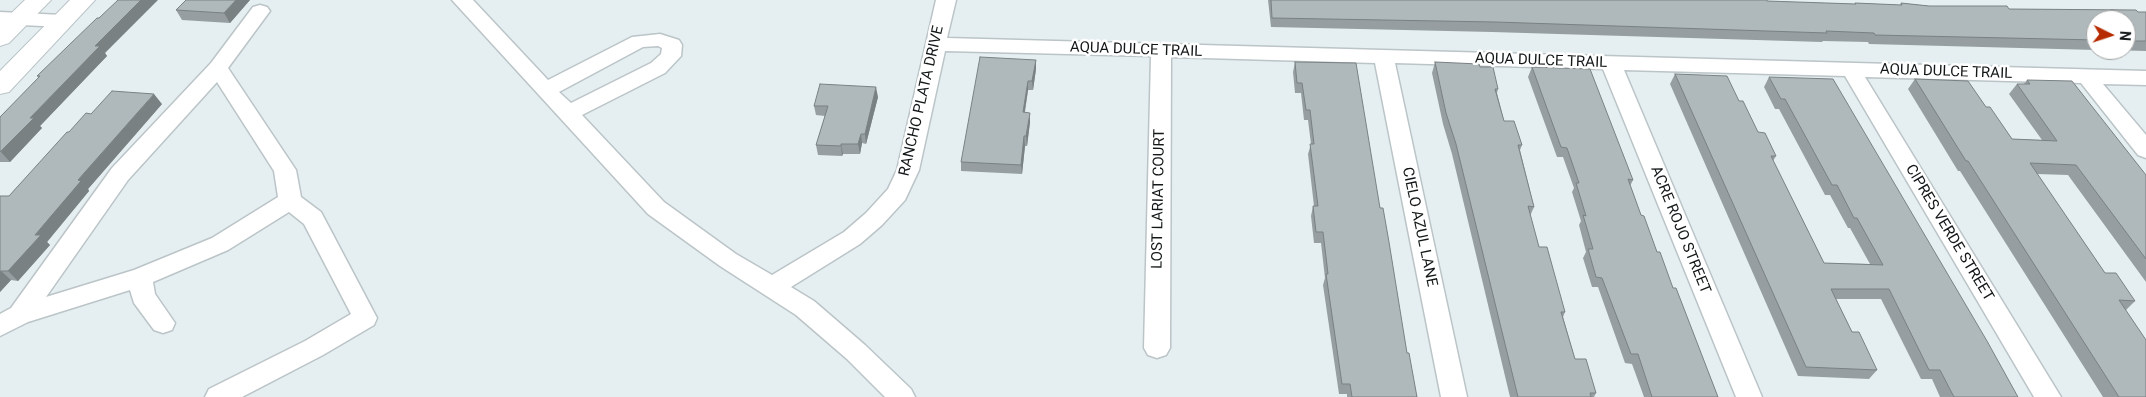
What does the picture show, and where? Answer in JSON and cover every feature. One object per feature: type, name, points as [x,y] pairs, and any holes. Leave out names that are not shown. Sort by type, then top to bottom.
[{"type":"main road","points":[[0,38],[9,19],[39,0]]},
{"type":"main road","points":[[0,86],[83,0]]},
{"type":"street","points":[[462,0],[656,208],[728,260],[812,314],[856,352],[902,397]]},
{"type":"street","name":"RANCHO PLATA DRIVE","points":[[772,287],[852,238],[874,219],[897,194],[908,170],[946,0]]},
{"type":"street","points":[[10,321],[120,174],[218,68],[260,11]]},
{"type":"street","points":[[9,19],[63,20]]},
{"type":"street","points":[[546,90],[639,41],[660,40],[672,45],[671,56],[658,68],[569,113]]},
{"type":"street","name":"AQUA DULCE TRAIL","points":[[936,44],[2146,78]]},
{"type":"street","name":"LOST LARIAT COURT","points":[[1157,348],[1161,50]]},
{"type":"street","name":"CIELO AZUL LANE","points":[[1384,57],[1454,397]]},
{"type":"street","name":"ACRE ROJO STREET","points":[[1611,63],[1748,397]]},
{"type":"street","points":[[218,68],[285,170],[290,201],[313,218],[365,318],[314,348],[218,397]]},
{"type":"street","name":"CIPRES VERDE STREET","points":[[1851,70],[2048,397]]},
{"type":"street","points":[[2086,76],[2146,150]]},
{"type":"street","points":[[10,321],[141,277],[220,244],[290,201]]},
{"type":"street","points":[[141,277],[143,296],[164,323]]},
{"type":"building","points":[[118,0],[141,0],[95,46],[100,46],[30,118],[34,118],[0,152],[0,117],[40,76],[37,76]]},
{"type":"building","points":[[186,0],[236,0],[224,13],[176,10]]},
{"type":"building","points":[[1271,0],[1767,0],[1902,5],[1901,3],[1929,6],[2007,6],[2009,9],[2136,10],[2086,10],[2086,40],[1875,35],[1874,33],[1826,31],[1827,33],[1495,22],[1272,18]]},
{"type":"building","points":[[2136,10],[2138,12],[2146,12],[2146,41],[2136,41]]},
{"type":"building","points":[[980,57],[1036,60],[1032,81],[1028,81],[1023,112],[1030,113],[1026,136],[1024,136],[1021,165],[961,162]]},
{"type":"building","points":[[1295,62],[1356,63],[1380,208],[1383,208],[1407,353],[1409,353],[1417,397],[1352,397],[1350,384],[1342,384],[1326,274],[1328,274],[1323,232],[1316,232],[1313,206],[1318,206],[1310,144],[1314,144],[1310,110],[1306,110],[1302,83],[1297,83]]},
{"type":"building","points":[[1435,62],[1479,64],[1480,67],[1493,67],[1498,89],[1495,89],[1504,121],[1514,121],[1522,145],[1518,145],[1534,207],[1528,206],[1539,247],[1547,247],[1565,312],[1561,312],[1575,359],[1586,359],[1596,393],[1590,393],[1591,397],[1518,397],[1456,144],[1446,113]]},
{"type":"building","points":[[1532,67],[1590,69],[1633,180],[1628,179],[1641,215],[1644,216],[1657,252],[1660,252],[1673,288],[1676,288],[1718,397],[1652,397],[1638,354],[1631,354],[1602,278],[1596,277],[1588,249],[1593,249],[1583,215],[1586,216],[1576,183],[1579,183],[1567,148],[1561,147]]},
{"type":"building","points":[[1675,74],[1727,76],[1739,101],[1743,101],[1758,132],[1765,133],[1776,156],[1771,156],[1824,263],[1883,265],[1857,218],[1854,218],[1837,185],[1832,185],[1785,99],[1781,99],[1769,77],[1833,79],[2018,397],[1954,397],[1940,370],[1929,370],[1889,289],[1831,289],[1852,332],[1859,332],[1877,370],[1806,367]]},
{"type":"building","points":[[1915,79],[1968,81],[1986,107],[1990,107],[2012,139],[2057,141],[2017,84],[2030,84],[2027,80],[2072,81],[2146,175],[2146,259],[2076,165],[2030,163],[2105,273],[2116,273],[2135,301],[2119,300],[2146,340],[2146,397],[2119,397]]},
{"type":"building","points":[[820,84],[876,87],[865,134],[861,134],[858,144],[841,144],[841,146],[816,145],[828,106],[814,106]]},
{"type":"building","points":[[112,91],[154,94],[78,180],[81,181],[35,235],[41,235],[8,271],[0,272],[0,196],[9,196],[67,132],[86,113],[91,114]]}]
